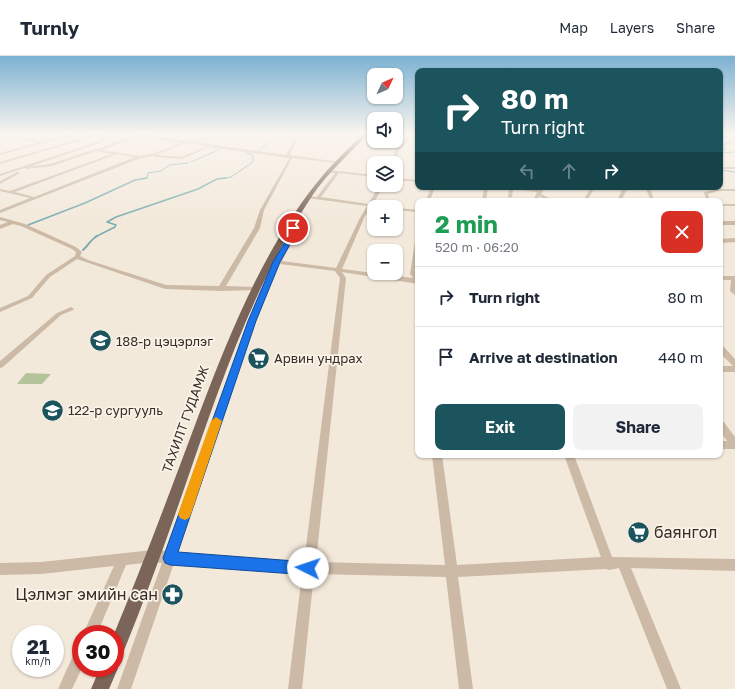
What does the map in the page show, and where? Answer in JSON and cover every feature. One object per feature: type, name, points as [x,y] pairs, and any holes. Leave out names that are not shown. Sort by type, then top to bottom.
[{"type":"main road","name":"ТАХИЛТ ГУДАМЖ","points":[[124,630],[153,556],[223,365],[257,289],[290,228],[340,163]]},
{"type":"main road","points":[[100,689],[105,677]]},
{"type":"street","points":[[0,183],[36,163]]},
{"type":"street","points":[[1,173],[36,163]]},
{"type":"street","points":[[27,168],[59,163]]},
{"type":"street","points":[[9,193],[92,163]]},
{"type":"street","points":[[0,212],[126,163]]},
{"type":"street","points":[[221,289],[257,228],[262,210],[281,173],[289,163]]},
{"type":"street","points":[[312,163],[367,175]]},
{"type":"street","points":[[723,168],[735,168]]},
{"type":"street","points":[[403,179],[415,181]]},
{"type":"street","points":[[0,190],[34,198]]},
{"type":"street","points":[[510,198],[511,190]]},
{"type":"street","points":[[708,198],[706,193],[710,191],[734,190]]},
{"type":"street","points":[[540,191],[548,198]]},
{"type":"street","points":[[314,197],[367,205]]},
{"type":"street","points":[[723,205],[735,205]]},
{"type":"street","points":[[403,210],[415,211]]},
{"type":"street","points":[[338,271],[367,211]]},
{"type":"street","points":[[0,218],[74,248],[79,252],[76,257],[48,276],[30,297],[0,310]]},
{"type":"street","points":[[0,227],[13,222]]},
{"type":"street","points":[[723,223],[735,223]]},
{"type":"street","points":[[723,241],[735,240]]},
{"type":"street","points":[[76,257],[157,285],[221,289],[257,289]]},
{"type":"street","points":[[124,689],[220,409],[273,261],[415,281]]},
{"type":"street","points":[[415,261],[413,274],[415,277]]},
{"type":"street","points":[[295,689],[343,278],[338,271]]},
{"type":"street","points":[[723,278],[734,278],[733,291],[735,293]]},
{"type":"street","points":[[0,365],[59,314],[71,309]]},
{"type":"street","points":[[723,351],[735,364]]},
{"type":"street","points":[[223,365],[236,366]]},
{"type":"street","points":[[723,369],[735,369]]},
{"type":"street","points":[[206,410],[220,409]]},
{"type":"street","points":[[723,428],[735,444]]},
{"type":"street","points":[[723,445],[735,444]]},
{"type":"street","points":[[437,458],[466,689]]},
{"type":"street","points":[[570,458],[609,564]]},
{"type":"street","points":[[0,569],[41,568],[153,556],[308,568],[451,571],[609,564],[623,562],[735,565]]},
{"type":"street","points":[[94,625],[123,559]]},
{"type":"street","points":[[623,562],[674,689]]},
{"type":"street","points":[[65,689],[72,674]]},
{"type":"green space","points":[[26,373],[51,374],[42,384],[17,384]]},
{"type":"waterway","points":[[147,178],[148,173],[161,171],[170,165],[188,163]]},
{"type":"waterway","points":[[223,178],[231,177],[252,163]]},
{"type":"waterway","points":[[723,170],[735,172]]},
{"type":"waterway","points":[[28,225],[85,203],[135,180],[147,178]]},
{"type":"waterway","points":[[143,179],[147,178]]},
{"type":"waterway","points":[[97,236],[115,227],[116,225],[107,222],[116,217],[198,189],[217,179],[223,178]]},
{"type":"waterway","points":[[219,179],[223,178]]},
{"type":"waterway","points":[[83,250],[97,236]]},
{"type":"slow traffic","points":[[185,514],[216,421]]},
{"type":"place","name":"188-р цэцэрлэг","points":[[101,341]]},
{"type":"place","name":"Арвин ундрах","points":[[258,358]]},
{"type":"place","name":"122-р сургууль","points":[[52,410]]},
{"type":"place","name":"баянгол","points":[[638,532]]},
{"type":"place","name":"Цэлмэг эмийн сан","points":[[173,594]]},
{"type":"route","points":[[293,228],[293,234],[273,269],[269,283],[252,321],[220,409],[170,558],[308,568]]}]
